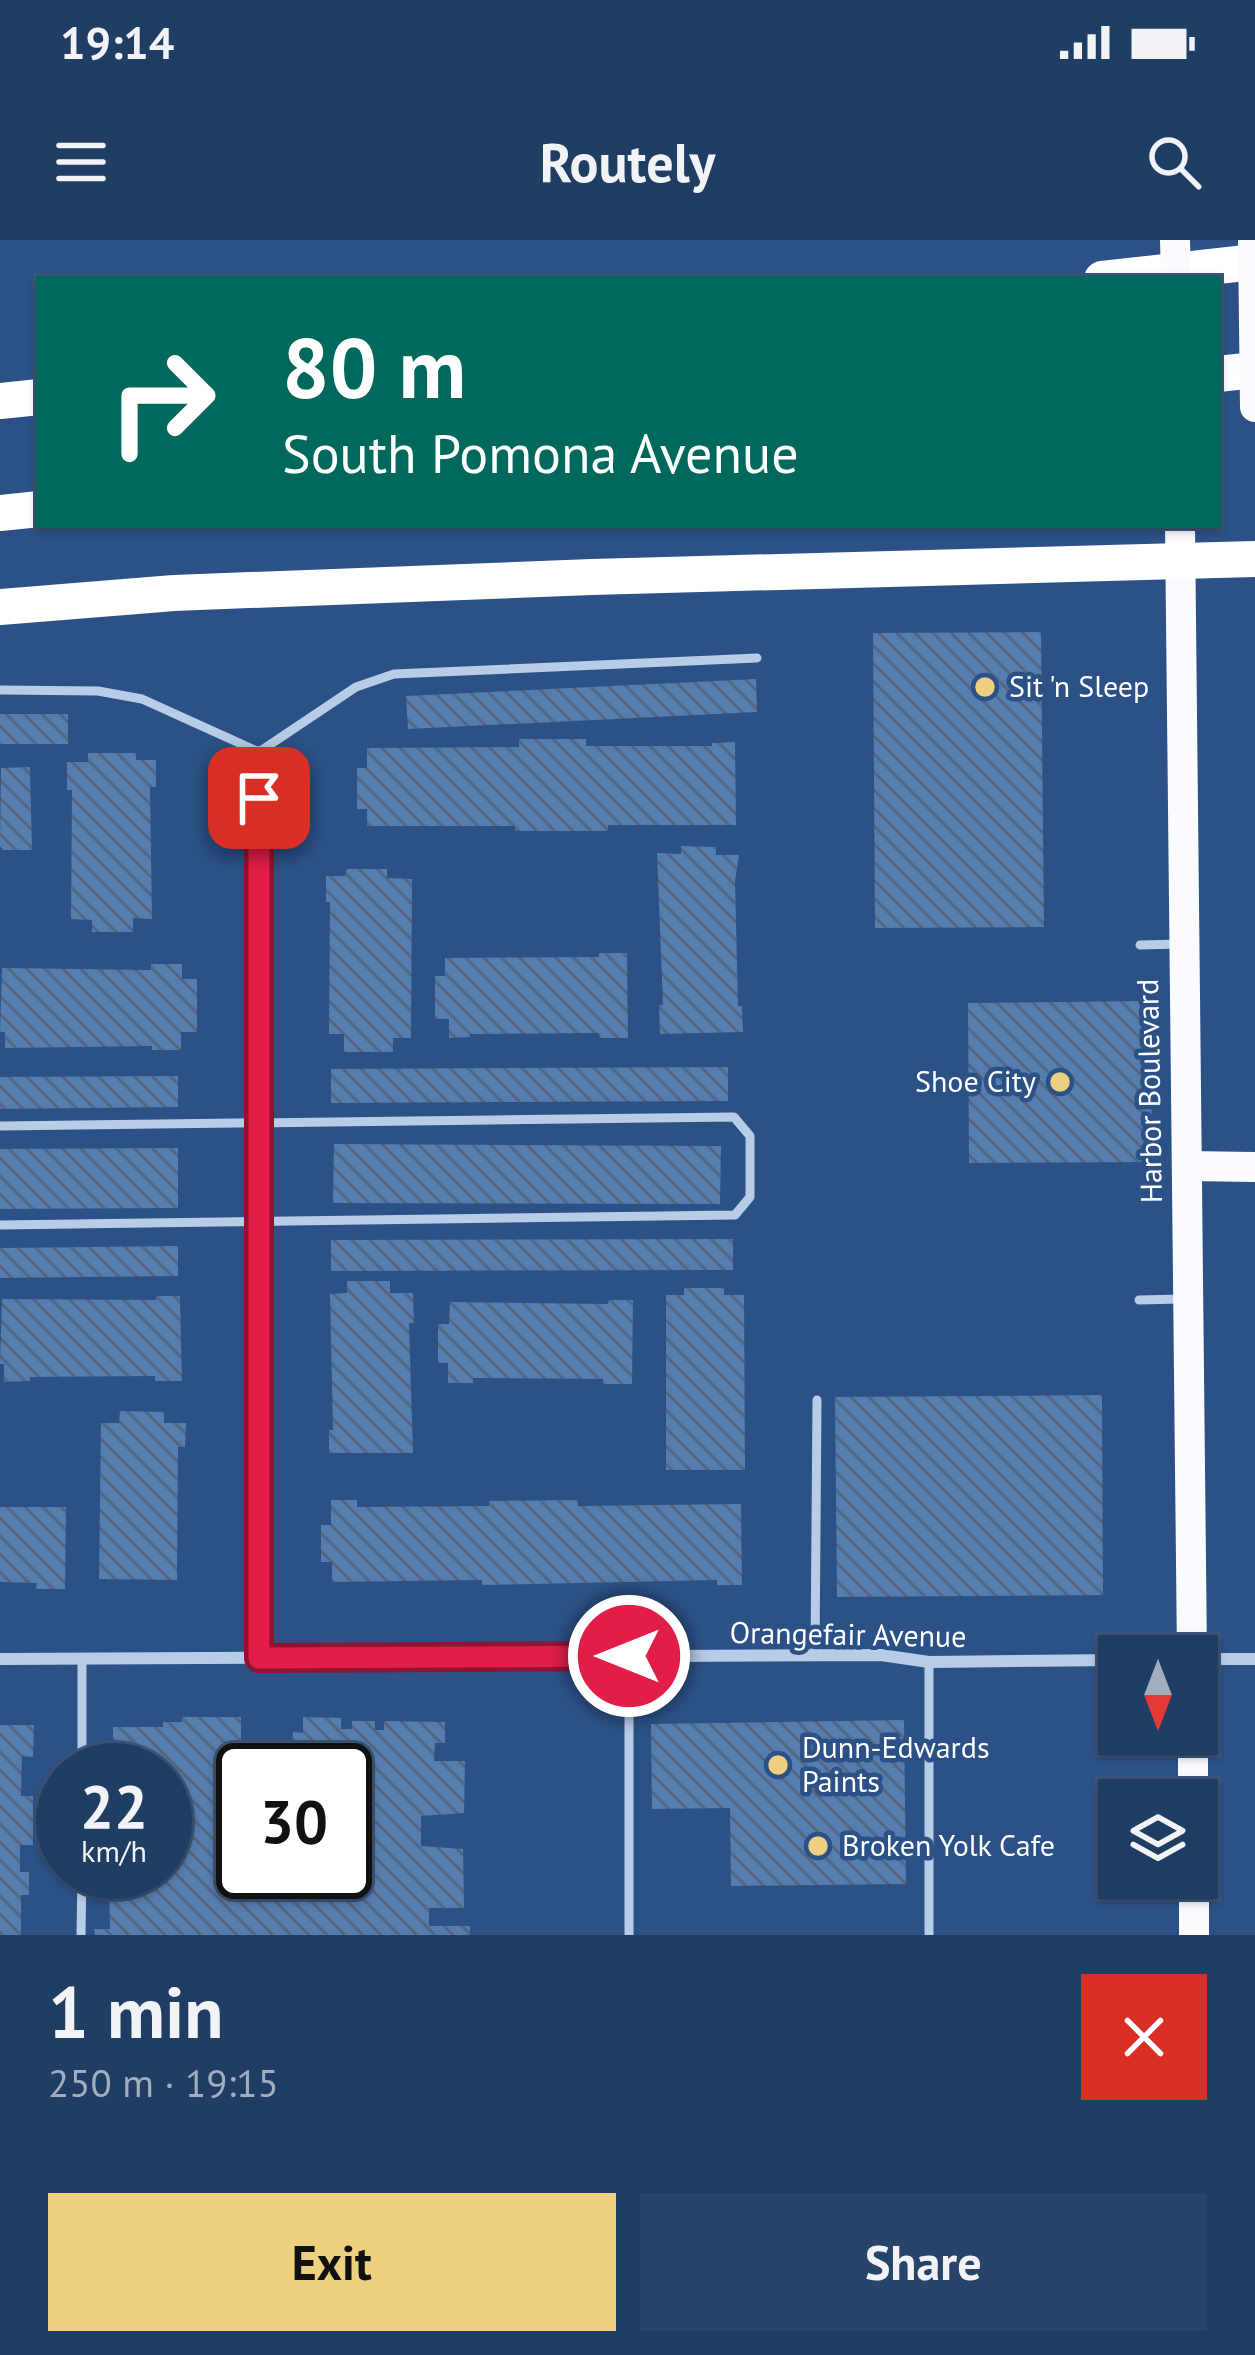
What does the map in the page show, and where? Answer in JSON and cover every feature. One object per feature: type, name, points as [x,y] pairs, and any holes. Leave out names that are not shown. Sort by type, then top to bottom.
[{"type":"highway","points":[[1129,276],[1255,262]]},
{"type":"highway","points":[[1221,374],[1255,370]]},
{"type":"highway","points":[[0,400],[36,397]]},
{"type":"highway","points":[[0,513],[36,508]]},
{"type":"highway","points":[[0,607],[174,593],[1180,543],[1255,559]]},
{"type":"main road","points":[[1175,240],[1176,276]]},
{"type":"main road","points":[[1253,240],[1255,407]]},
{"type":"main road","name":"Harbor Boulevard","points":[[1180,543],[1194,1635]]},
{"type":"main road","points":[[1187,1166],[1255,1167]]},
{"type":"main road","points":[[1194,1899],[1195,1935]]},
{"type":"street","points":[[259,752],[259,1658]]},
{"type":"street","name":"Orangefair Avenue","points":[[0,1659],[881,1655],[929,1662],[1098,1660]]},
{"type":"street","points":[[1218,1658],[1255,1659]]},
{"type":"lane","points":[[0,690],[98,691],[142,699],[259,752],[356,687],[394,674],[757,658]]},
{"type":"lane","points":[[1140,945],[1185,944]]},
{"type":"lane","points":[[0,1126],[734,1117],[750,1136],[750,1197],[735,1215],[0,1225]]},
{"type":"lane","points":[[1138,1300],[1190,1299]]},
{"type":"lane","points":[[815,1655],[817,1400]]},
{"type":"lane","points":[[629,1656],[629,1935]]},
{"type":"lane","points":[[82,1659],[82,1743]]},
{"type":"lane","points":[[929,1662],[929,1935]]},
{"type":"lane","points":[[82,1899],[82,1935]]},
{"type":"building","points":[[1041,632],[1044,927],[875,928],[873,633]]},
{"type":"building","points":[[756,679],[757,712],[408,729],[406,696]]},
{"type":"building","points":[[0,714],[68,714],[68,744],[0,744]]},
{"type":"building","points":[[519,739],[586,739],[586,746],[735,742],[736,825],[608,825],[608,831],[367,826],[367,809],[357,809],[357,768],[367,768],[367,748],[519,747]]},
{"type":"building","points":[[88,753],[136,753],[136,760],[156,760],[156,787],[150,787],[152,919],[133,918],[133,932],[92,932],[92,920],[71,919],[72,790],[67,790],[67,762],[88,762]]},
{"type":"building","points":[[30,767],[32,850],[3,850],[1,768]]},
{"type":"building","points":[[681,846],[716,847],[716,855],[739,855],[735,881],[738,1006],[742,1006],[743,1032],[660,1034],[657,853],[681,854]]},
{"type":"building","points":[[347,869],[387,869],[387,878],[412,879],[411,1038],[393,1038],[393,1052],[344,1052],[344,1034],[329,1034],[326,876],[345,876]]},
{"type":"building","points":[[599,953],[627,953],[628,1038],[600,1038],[599,1033],[449,1038],[449,1019],[435,1019],[435,976],[445,976],[445,958],[599,957]]},
{"type":"building","points":[[151,964],[182,964],[182,979],[197,979],[197,1032],[181,1032],[181,1050],[152,1050],[152,1046],[5,1048],[5,1032],[0,1032],[2,968],[151,970]]},
{"type":"building","name":"Shoe City","points":[[1151,1001],[1152,1162],[969,1163],[968,1003]]},
{"type":"building","points":[[728,1067],[728,1101],[331,1103],[331,1069]]},
{"type":"building","points":[[178,1076],[178,1107],[0,1109],[0,1077]]},
{"type":"building","points":[[334,1144],[721,1146],[720,1204],[333,1203]]},
{"type":"building","points":[[178,1148],[178,1208],[0,1209],[0,1149]]},
{"type":"building","points":[[733,1239],[733,1270],[331,1271],[331,1240]]},
{"type":"building","points":[[178,1246],[178,1276],[0,1278],[0,1248]]},
{"type":"building","points":[[347,1281],[390,1281],[390,1293],[413,1293],[414,1323],[409,1323],[413,1453],[329,1453],[329,1430],[333,1430],[330,1294],[347,1293]]},
{"type":"building","points":[[684,1288],[724,1288],[724,1295],[744,1295],[745,1470],[666,1470],[666,1295],[684,1295]]},
{"type":"building","points":[[156,1296],[180,1296],[182,1381],[155,1381],[155,1376],[30,1377],[30,1381],[4,1382],[2,1299],[156,1300]]},
{"type":"building","points":[[609,1300],[633,1300],[632,1384],[603,1384],[603,1379],[473,1378],[473,1383],[448,1383],[448,1363],[438,1363],[438,1324],[449,1324],[450,1302],[608,1304]]},
{"type":"building","points":[[1102,1395],[1103,1595],[837,1597],[835,1397]]},
{"type":"building","points":[[120,1411],[164,1412],[164,1423],[186,1423],[185,1447],[178,1447],[177,1580],[99,1579],[101,1423],[119,1423]]},
{"type":"building","points":[[331,1500],[357,1500],[357,1507],[578,1500],[578,1506],[741,1504],[742,1585],[717,1585],[717,1580],[482,1585],[482,1580],[332,1582],[332,1562],[321,1562],[321,1525],[331,1525]]},
{"type":"building","points":[[0,1507],[66,1507],[65,1589],[0,1582]]},
{"type":"building","points":[[182,1717],[241,1717],[241,1743],[216,1743],[216,1899],[372,1899],[372,1743],[293,1743],[293,1732],[303,1733],[303,1717],[341,1718],[341,1729],[352,1729],[352,1721],[375,1721],[375,1730],[384,1730],[384,1721],[445,1722],[445,1743],[435,1743],[434,1761],[465,1761],[464,1813],[421,1816],[421,1846],[463,1849],[464,1908],[429,1908],[429,1926],[470,1926],[470,1935],[95,1935],[94,1929],[110,1929],[109,1899],[192,1899],[192,1743],[113,1743],[113,1727],[163,1727],[163,1722],[182,1722]]},
{"type":"building","name":"Dunn-Edwards Paints","points":[[904,1720],[906,1884],[731,1886],[730,1808],[652,1809],[651,1724]]},
{"type":"building","points":[[0,1725],[34,1725],[33,1757],[22,1756],[21,1796],[33,1796],[33,1845],[20,1845],[20,1872],[29,1872],[29,1895],[21,1895],[21,1935],[0,1935]]},
{"type":"place","name":"Sit 'n Sleep","points":[[985,687]]},
{"type":"place","name":"Shoe City","points":[[1060,1082]]},
{"type":"place","name":"Dunn-Edwards Paints","points":[[778,1765]]},
{"type":"place","name":"Broken Yolk Cafe","points":[[818,1846]]},
{"type":"route","points":[[259,798],[259,1658],[629,1656]]}]
